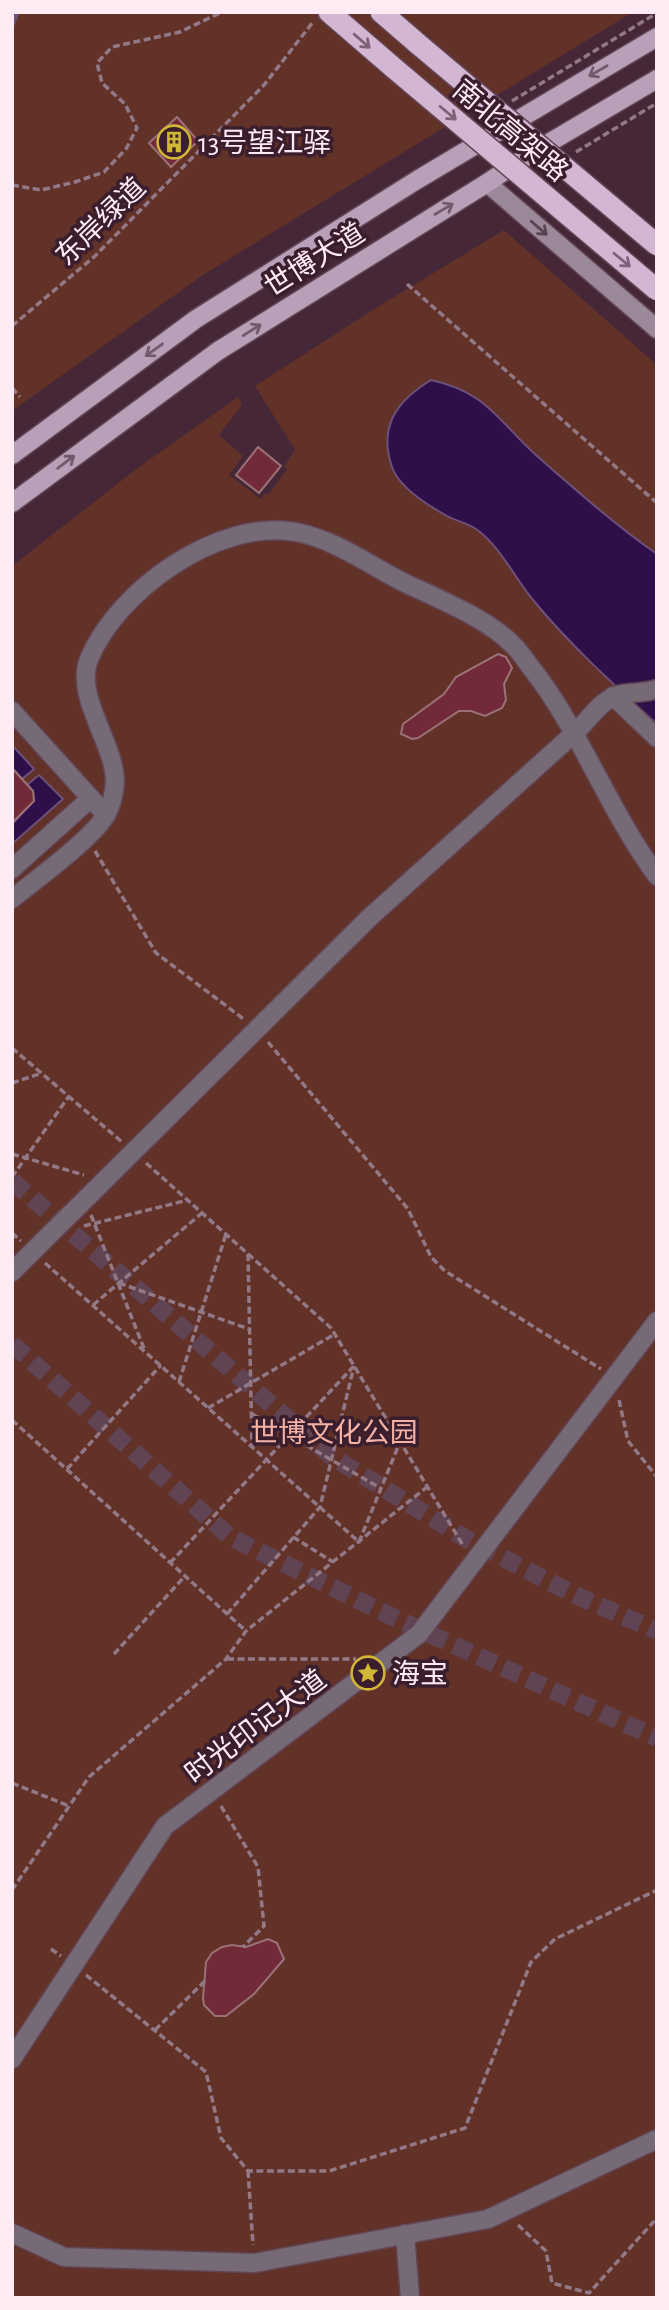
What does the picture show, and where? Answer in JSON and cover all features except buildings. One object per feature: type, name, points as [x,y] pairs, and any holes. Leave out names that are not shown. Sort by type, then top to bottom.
[{"type":"highway","name":"南北高架路","points":[[329,12],[657,290]]},
{"type":"highway","name":"南北高架路","points":[[381,12],[657,245]]},
{"type":"main road","name":"世博大道","points":[[12,455],[196,319],[439,166],[657,37]]},
{"type":"main road","name":"世博大道","points":[[12,503],[218,351],[530,154],[657,79]]},
{"type":"street","points":[[487,183],[657,329]]},
{"type":"street","points":[[12,899],[87,837],[106,815],[113,796],[113,766],[86,685],[87,663],[99,636],[145,586],[172,566],[206,547],[239,536],[273,531],[310,536],[346,549],[402,581],[470,614],[513,644],[557,701],[635,846],[657,876]]},
{"type":"street","points":[[12,1272],[369,918],[612,696],[645,693],[657,689]]},
{"type":"street","points":[[612,696],[657,738]]},
{"type":"street","points":[[12,711],[106,815]]},
{"type":"street","points":[[12,869],[91,798]]},
{"type":"street","name":"时光印记大道","points":[[12,2059],[165,1826],[419,1634],[657,1321]]},
{"type":"street","points":[[12,2233],[64,2257],[255,2263],[488,2219],[657,2138]]},
{"type":"street","points":[[405,2234],[410,2298]]},
{"type":"path","points":[[12,185],[41,190],[104,172],[126,149],[137,128],[125,104],[102,83],[97,64],[112,47],[180,32],[222,12]]},
{"type":"path","name":"东岸绿道","points":[[12,326],[95,256],[264,85],[321,12]]},
{"type":"path","points":[[512,100],[657,13]]},
{"type":"path","points":[[575,153],[657,103]]},
{"type":"path","points":[[407,284],[657,503]]},
{"type":"path","points":[[12,388],[20,397]]},
{"type":"path","points":[[87,837],[156,953],[257,1029],[408,1209],[431,1257],[445,1271],[614,1377],[628,1441],[657,1477]]},
{"type":"path","points":[[12,1048],[331,1328],[474,1563]]},
{"type":"path","points":[[12,1083],[42,1073]]},
{"type":"path","points":[[12,1177],[69,1096]]},
{"type":"path","points":[[12,1154],[104,1181]]},
{"type":"path","points":[[85,1200],[145,1352]]},
{"type":"path","points":[[51,1234],[188,1200]]},
{"type":"path","points":[[93,1305],[202,1213]]},
{"type":"path","points":[[12,1233],[359,1542]]},
{"type":"path","points":[[179,1381],[226,1234]]},
{"type":"path","points":[[248,1254],[253,1447]]},
{"type":"path","points":[[119,1283],[250,1329]]},
{"type":"path","points":[[208,1408],[334,1334]]},
{"type":"path","points":[[67,1469],[160,1365]]},
{"type":"path","points":[[170,1563],[354,1366]]},
{"type":"path","points":[[227,1614],[320,1507],[354,1366]]},
{"type":"path","points":[[252,1414],[381,1488]]},
{"type":"path","points":[[12,1420],[246,1631]]},
{"type":"path","points":[[359,1542],[400,1442]]},
{"type":"path","points":[[12,1890],[89,1777],[226,1659],[246,1631],[427,1487]]},
{"type":"path","points":[[293,1538],[333,1562]]},
{"type":"path","points":[[114,1654],[185,1576]]},
{"type":"path","points":[[226,1659],[386,1659]]},
{"type":"path","points":[[12,1783],[69,1806]]},
{"type":"path","points":[[212,1792],[258,1867],[264,1926],[243,1947]]},
{"type":"path","points":[[248,2171],[329,2171],[466,2128],[531,1962],[555,1940],[657,1889]]},
{"type":"path","points":[[51,1949],[206,2072],[221,2138],[248,2171],[255,2263]]},
{"type":"path","points":[[155,2030],[205,1982]]},
{"type":"path","points":[[504,2211],[546,2251],[552,2283],[589,2293],[657,2218]]},
{"type":"green space","points":[[12,12],[633,12],[203,275],[12,411]]},
{"type":"green space","name":"世博文化公园","points":[[504,230],[657,365],[657,2298],[12,2298],[12,566],[139,467],[238,397],[242,405],[219,435],[243,456],[229,475],[261,499],[265,493],[268,495],[287,469],[284,467],[295,450],[255,386]]},
{"type":"shaded area","points":[[431,380],[450,385],[479,400],[537,456],[610,519],[657,554],[657,724],[562,633],[533,600],[485,536],[424,502],[396,475],[388,452],[387,439],[393,416],[409,397]]},
{"type":"shaded area","points":[[12,745],[34,769],[22,779],[12,768]]},
{"type":"shaded area","points":[[39,775],[63,799],[12,844],[12,824],[34,801],[33,791],[27,785]]},
{"type":"waterway","points":[[12,25],[16,15],[14,12]]},
{"type":"tunnel","points":[[12,1181],[331,1456],[463,1537],[575,1595],[657,1631]]},
{"type":"tunnel","points":[[12,1344],[230,1537],[397,1619],[657,1738]]},
{"type":"place","name":"13号望江驿","points":[[174,142]]},
{"type":"place","name":"海宝","points":[[368,1673]]}]
